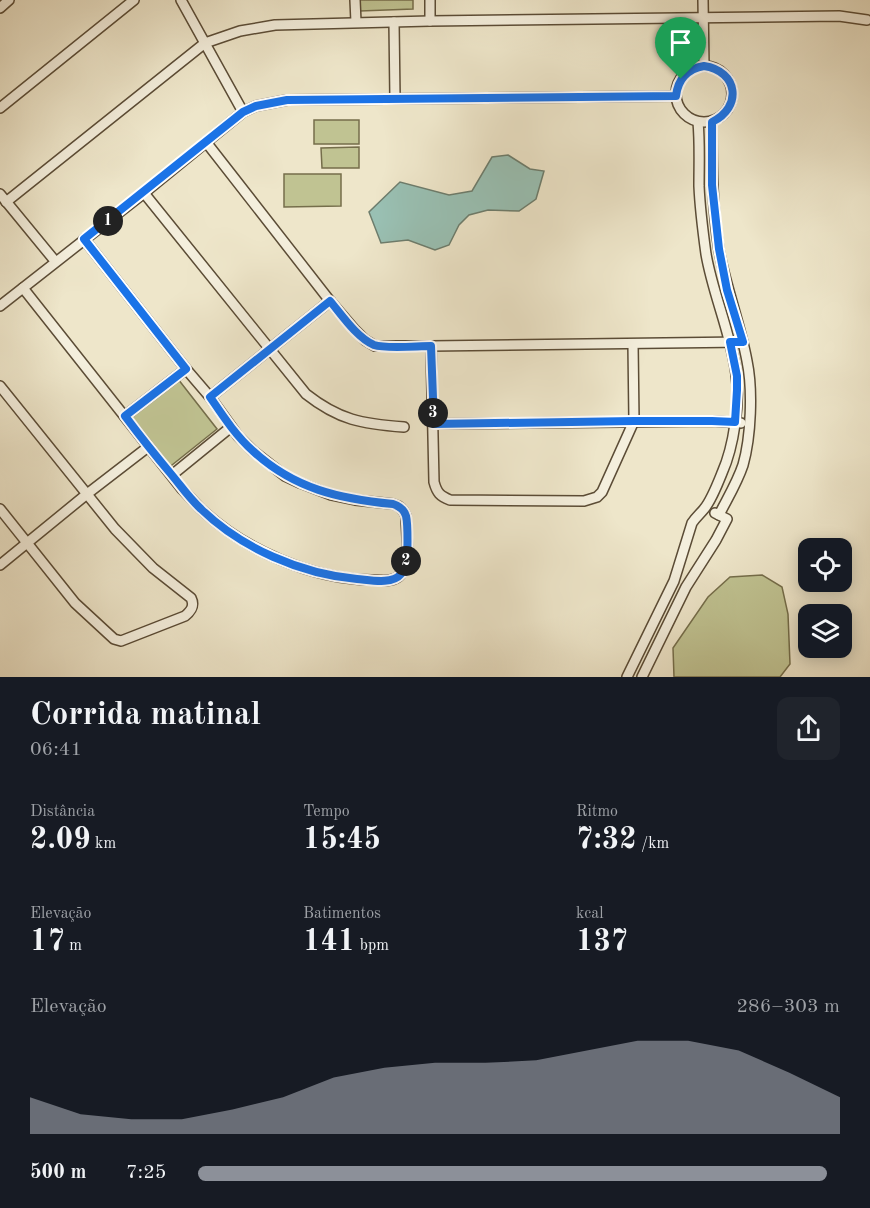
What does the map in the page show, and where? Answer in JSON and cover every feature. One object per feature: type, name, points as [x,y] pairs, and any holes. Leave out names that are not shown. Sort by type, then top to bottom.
[{"type":"street","points":[[0,8],[9,0]]},
{"type":"street","points":[[0,108],[134,0]]},
{"type":"street","points":[[181,0],[243,112]]},
{"type":"street","points":[[356,0],[357,22]]},
{"type":"street","points":[[430,0],[430,21]]},
{"type":"street","points":[[703,0],[704,66]]},
{"type":"street","points":[[55,261],[3,198],[205,43],[240,31],[275,25],[357,22],[839,16],[867,20]]},
{"type":"street","points":[[394,22],[394,99]]},
{"type":"street","points":[[704,66],[721,71],[731,86],[733,95],[727,112],[712,122],[698,122],[689,118],[678,105],[676,96],[677,87],[687,72],[704,66]]},
{"type":"street","points":[[0,306],[243,112],[256,106],[287,100],[676,96]]},
{"type":"street","points":[[627,677],[674,581],[692,523],[704,509],[717,484],[733,440],[737,376],[730,342],[711,279],[704,237],[699,188],[698,122]]},
{"type":"street","points":[[712,122],[712,185],[719,249],[727,290],[743,342],[750,378],[747,449],[731,492],[719,515]]},
{"type":"street","points":[[206,142],[330,301],[365,340],[375,345],[743,342]]},
{"type":"street","points":[[144,193],[306,394],[319,404],[356,422],[404,427]]},
{"type":"street","points":[[22,288],[182,489],[211,517],[238,537],[274,557],[305,568],[345,578],[389,580],[402,573],[407,557],[406,516],[399,506],[331,495],[285,476],[261,458],[231,427],[210,397],[84,239]]},
{"type":"street","points":[[210,397],[330,301]]},
{"type":"street","points":[[431,346],[436,491],[442,497],[450,500],[584,501],[597,497],[602,492],[634,421],[633,344]]},
{"type":"street","points":[[125,416],[186,369]]},
{"type":"street","points":[[0,386],[115,529],[153,568],[191,598],[193,607],[185,616],[121,641],[114,639],[75,603],[0,509]]},
{"type":"street","points":[[434,424],[634,421],[749,423]]},
{"type":"street","points":[[172,475],[231,427]]},
{"type":"street","points":[[0,565],[148,447]]},
{"type":"street","points":[[642,677],[686,587],[717,540],[727,519],[704,509]]},
{"type":"street","points":[[674,581],[686,587]]},
{"type":"green space","points":[[359,0],[413,0],[413,9],[360,11]]},
{"type":"green space","points":[[314,120],[359,120],[359,144],[314,144]]},
{"type":"green space","points":[[359,147],[359,168],[322,168],[321,148]]},
{"type":"green space","points":[[284,174],[341,174],[341,206],[284,207]]},
{"type":"green space","points":[[178,379],[217,429],[167,469],[127,419]]},
{"type":"green space","points":[[762,575],[782,587],[788,614],[790,664],[780,677],[674,677],[673,648],[708,597],[730,577]]},
{"type":"water","points":[[508,155],[530,169],[544,171],[536,199],[519,211],[488,210],[469,215],[459,225],[449,245],[435,250],[408,240],[381,243],[369,212],[400,182],[449,195],[472,191],[492,157]]},
{"type":"route","points":[[713,67],[727,78],[733,95],[727,112],[712,122],[712,185],[719,249],[727,290],[743,342],[730,342],[737,376],[735,422],[434,424],[431,346],[375,345],[365,340],[330,301],[210,397],[238,436],[285,476],[331,495],[393,504],[403,510],[406,516],[406,566],[396,578],[365,580],[345,578],[296,566],[257,548],[220,525],[182,489],[125,416],[186,369],[84,239],[243,112],[270,102],[287,100],[676,96],[681,79],[695,68],[713,67]]}]
